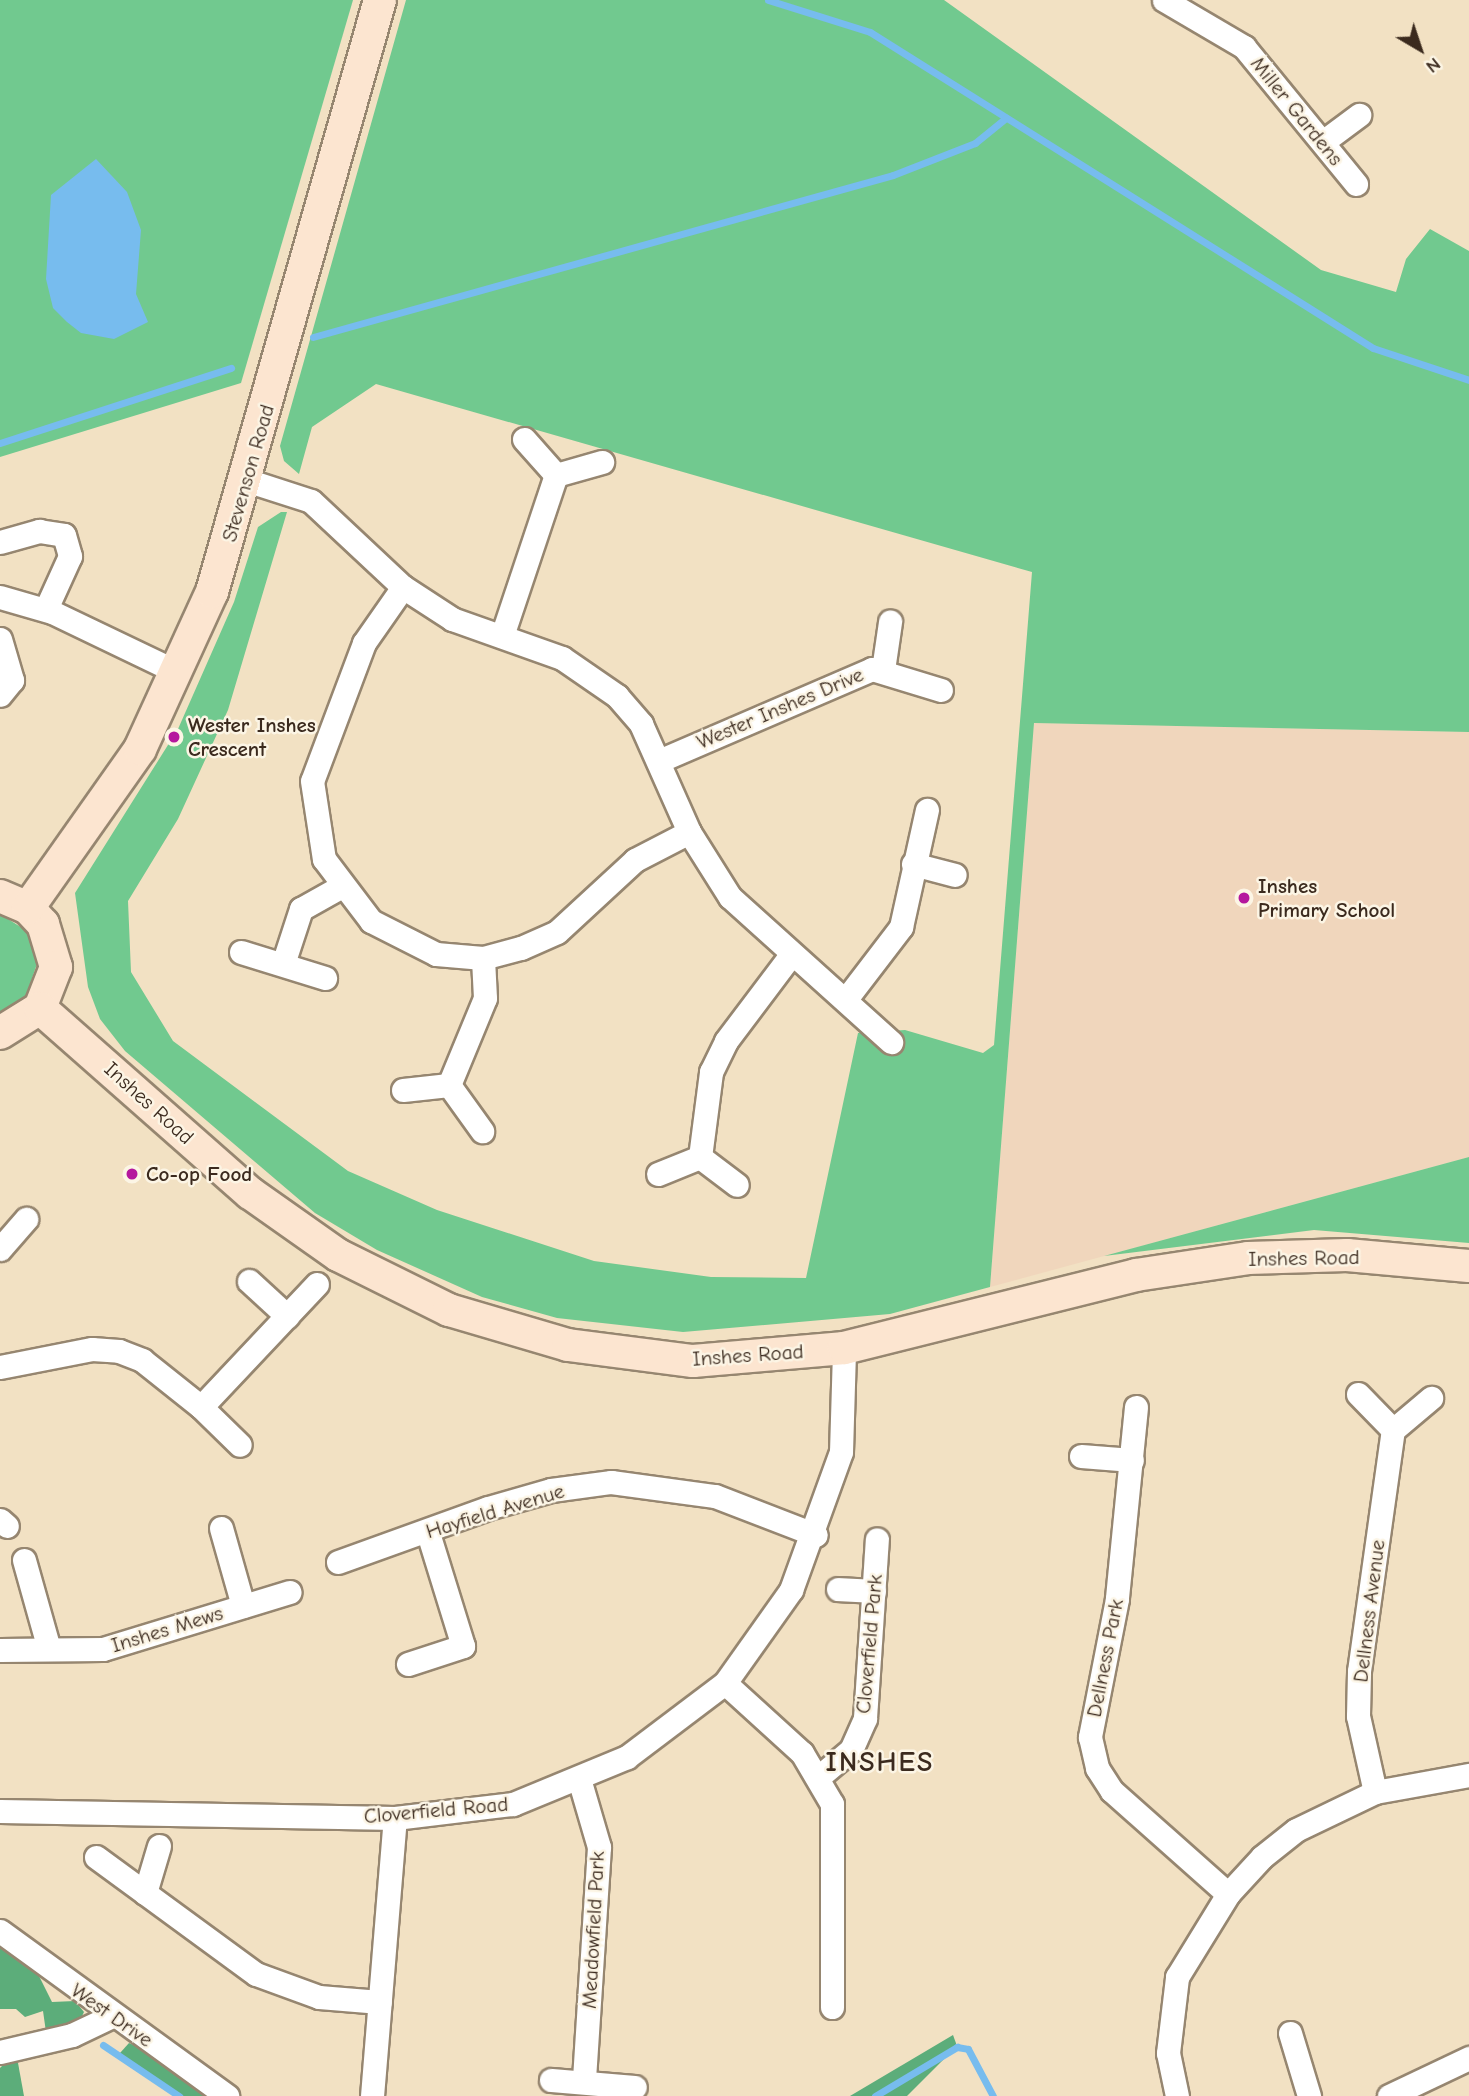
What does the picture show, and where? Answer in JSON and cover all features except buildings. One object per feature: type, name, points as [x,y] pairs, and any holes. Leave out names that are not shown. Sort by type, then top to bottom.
[{"type":"street","name":"Stevenson Road","points":[[14,902],[139,749],[212,593],[246,480],[327,174],[380,0]]},
{"type":"street","name":"Miller Gardens","points":[[1164,0],[1244,47],[1324,141],[1356,184]]},
{"type":"street","points":[[1324,141],[1359,115]]},
{"type":"street","points":[[524,439],[556,475]]},
{"type":"street","points":[[556,475],[602,462]]},
{"type":"street","points":[[502,636],[556,475]]},
{"type":"street","points":[[246,480],[311,501],[403,587],[452,619],[562,658],[598,681],[641,724],[660,760],[689,832],[730,897],[790,956],[846,999],[891,1042]]},
{"type":"street","points":[[0,542],[39,531],[64,535],[70,555],[46,609]]},
{"type":"street","points":[[403,587],[364,643],[312,781],[324,859],[340,887],[371,921],[399,939],[436,954],[482,958],[557,932],[635,860],[689,832]]},
{"type":"street","points":[[0,597],[46,609],[177,672]]},
{"type":"street","points":[[883,670],[890,622]]},
{"type":"street","points":[[0,639],[12,680],[0,695]]},
{"type":"street","name":"Wester Inshes Drive","points":[[660,760],[833,681],[883,670],[941,690]]},
{"type":"street","points":[[846,999],[893,945],[927,810]]},
{"type":"street","points":[[913,864],[955,875]]},
{"type":"street","points":[[283,964],[301,909],[340,887]]},
{"type":"street","points":[[0,1033],[40,1008],[56,967],[43,924],[14,902]]},
{"type":"street","points":[[241,952],[325,978]]},
{"type":"street","points":[[700,1157],[711,1072],[726,1041],[790,956]]},
{"type":"street","points":[[449,1085],[485,998],[482,958]]},
{"type":"street","name":"Inshes Road","points":[[40,1008],[250,1192],[338,1255],[449,1310],[568,1345],[693,1361],[844,1348],[1136,1275],[1248,1258],[1347,1255],[1469,1265]]},
{"type":"street","points":[[403,1090],[449,1085]]},
{"type":"street","points":[[449,1085],[482,1131]]},
{"type":"street","points":[[658,1174],[700,1157]]},
{"type":"street","points":[[700,1157],[737,1185]]},
{"type":"street","points":[[3,1239],[26,1219]]},
{"type":"street","points":[[249,1281],[287,1316]]},
{"type":"street","points":[[201,1407],[317,1284]]},
{"type":"street","name":"Cloverfield Road","points":[[0,1811],[395,1818],[513,1804],[580,1782],[627,1757],[725,1684],[791,1590],[816,1535],[841,1452],[844,1348]]},
{"type":"street","points":[[0,1367],[92,1349],[119,1351],[142,1360],[201,1407],[240,1445]]},
{"type":"street","points":[[1358,1394],[1393,1430],[1431,1398]]},
{"type":"street","name":"Dellness Park","points":[[1136,1407],[1117,1599],[1092,1706],[1097,1768],[1132,1811],[1228,1894]]},
{"type":"street","name":"Dellness Avenue","points":[[1375,1792],[1358,1716],[1359,1671],[1393,1430]]},
{"type":"street","points":[[1081,1456],[1132,1460]]},
{"type":"street","name":"Hayfield Avenue","points":[[338,1562],[551,1490],[611,1482],[715,1496],[816,1535]]},
{"type":"street","points":[[221,1528],[243,1606]]},
{"type":"street","points":[[408,1664],[463,1646],[427,1530]]},
{"type":"street","name":"Cloverfield Park","points":[[821,1775],[851,1751],[865,1718],[877,1539]]},
{"type":"street","points":[[24,1560],[49,1649]]},
{"type":"street","points":[[838,1589],[874,1591]]},
{"type":"street","name":"Inshes Mews","points":[[0,1650],[103,1649],[289,1592]]},
{"type":"street","points":[[725,1684],[821,1775],[832,1804],[832,2007]]},
{"type":"street","points":[[1177,2096],[1168,2053],[1177,1977],[1228,1894],[1296,1830],[1375,1792],[1469,1775]]},
{"type":"street","name":"Meadowfield Park","points":[[580,1782],[599,1847],[584,2081]]},
{"type":"street","points":[[372,2096],[395,1818]]},
{"type":"street","points":[[145,1893],[159,1846]]},
{"type":"street","points":[[96,1857],[256,1974],[319,1997],[380,2002]]},
{"type":"street","name":"West Drive","points":[[0,1931],[113,2016],[227,2096]]},
{"type":"street","points":[[0,2052],[72,2035],[113,2016]]},
{"type":"street","points":[[1290,2033],[1309,2096]]},
{"type":"street","points":[[1389,2096],[1469,2058]]},
{"type":"street","points":[[551,2080],[635,2087]]},
{"type":"shaded area","name":"Inshes Primary School","points":[[1034,723],[1469,732],[1469,1157],[990,1287]]},
{"type":"green space","points":[[0,0],[353,0],[241,383],[0,457]]},
{"type":"green space","points":[[406,0],[944,0],[1321,270],[1396,292],[1406,259],[1430,229],[1469,251],[1469,732],[1034,723],[990,1287],[890,1314],[683,1332],[557,1318],[482,1297],[377,1250],[315,1213],[125,1051],[100,1019],[88,987],[75,893],[178,729],[234,602],[258,527],[281,512],[287,512],[228,710],[178,819],[128,901],[131,972],[173,1041],[348,1171],[437,1210],[594,1261],[711,1277],[806,1278],[858,1033],[905,1030],[983,1053],[994,1045],[1032,572],[376,384],[312,427],[299,474],[284,461],[280,446]]},
{"type":"green space","points":[[0,914],[27,931],[39,958],[25,999],[0,1014]]},
{"type":"green space","points":[[1469,1157],[1469,1243],[1314,1230],[1104,1256]]},
{"type":"green space","points":[[27,1935],[39,1945],[35,1968],[52,2002],[75,2001],[84,2012],[78,2024],[46,2032],[43,2011],[25,2017],[16,2009],[0,2009],[0,1941]]},
{"type":"green space","points":[[953,2035],[957,2046],[907,2096],[850,2096]]},
{"type":"green space","points":[[129,2043],[157,2055],[217,2096],[175,2096],[129,2066],[120,2053]]},
{"type":"green space","points":[[9,2059],[18,2063],[24,2096],[0,2096],[0,2068]]},
{"type":"water","points":[[96,159],[127,192],[141,230],[136,294],[148,322],[114,339],[81,333],[67,322],[53,308],[46,279],[51,195]]},
{"type":"waterway","points":[[768,0],[870,32],[1373,348],[1469,380]]},
{"type":"waterway","points":[[313,337],[893,175],[975,143],[1006,118]]},
{"type":"waterway","points":[[0,443],[231,368]]},
{"type":"waterway","points":[[103,2045],[179,2096]]},
{"type":"waterway","points":[[875,2096],[957,2047],[968,2049],[993,2096]]},
{"type":"place","name":"Wester Inshes Crescent","points":[[174,737]]},
{"type":"place","name":"Inshes Primary School","points":[[1244,898]]},
{"type":"place","name":"Co-op Food","points":[[132,1174]]},
{"type":"district","name":"INSHES","points":[[880,1762]]}]
